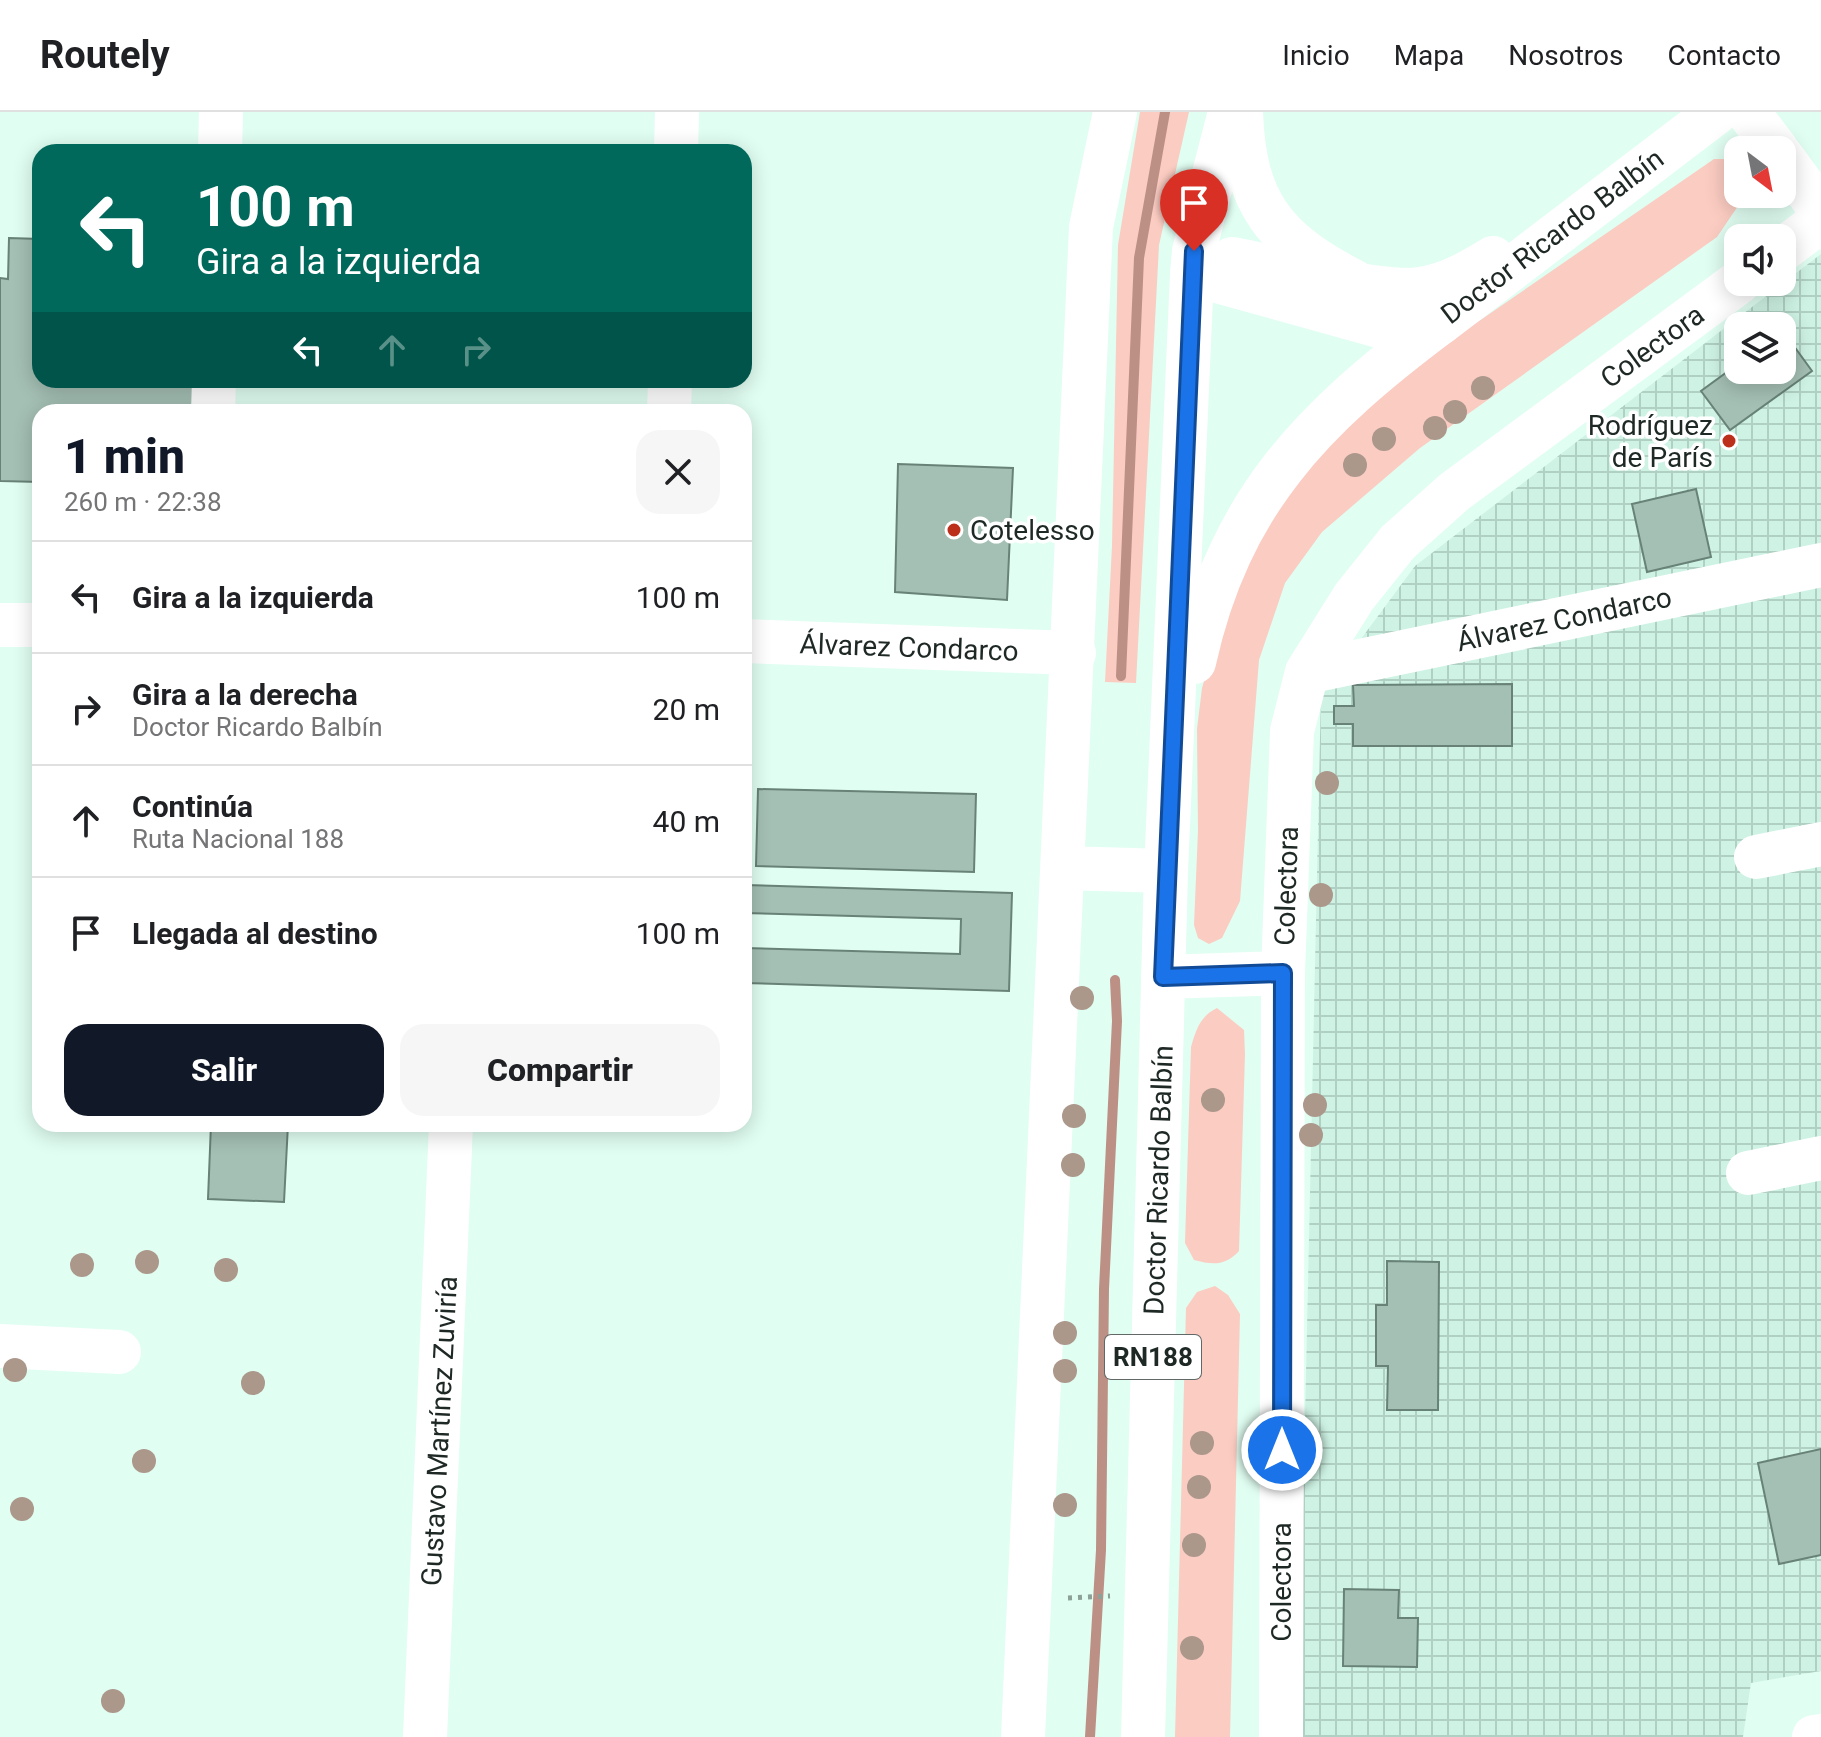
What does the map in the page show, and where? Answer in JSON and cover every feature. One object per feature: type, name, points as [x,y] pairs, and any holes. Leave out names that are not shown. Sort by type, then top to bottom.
[{"type":"main road","points":[[220,144],[221,112]]},
{"type":"main road","points":[[676,144],[677,112]]},
{"type":"main road","points":[[1023,1737],[1091,227],[1115,112]]},
{"type":"main road","name":"RN188","points":[[1172,766],[1193,263],[1230,112]]},
{"type":"main road","points":[[1241,112],[1242,144],[1254,193],[1271,223],[1321,265],[1355,282]]},
{"type":"main road","name":"Doctor Ricardo Balbín","points":[[1193,263],[1417,290],[1466,275],[1715,112]]},
{"type":"main road","name":"Doctor Ricardo Balbín","points":[[1193,263],[1390,329],[1410,331],[1440,323],[1715,112]]},
{"type":"main road","points":[[1748,112],[1766,136]]},
{"type":"main road","points":[[1796,176],[1821,210]]},
{"type":"main road","points":[[1796,240],[1821,221]]},
{"type":"main road","name":"Colectora","points":[[1281,1737],[1283,973],[1292,731],[1307,672],[1354,597],[1398,542],[1454,492],[1724,293]]},
{"type":"main road","points":[[1172,766],[1210,598],[1263,492],[1295,450],[1338,404],[1440,323]]},
{"type":"main road","name":"Álvarez Condarco","points":[[1307,672],[1821,565]]},
{"type":"main road","points":[[0,625],[32,625]]},
{"type":"main road","name":"Álvarez Condarco","points":[[752,641],[1074,653]]},
{"type":"main road","name":"Doctor Ricardo Balbín","points":[[1143,1737],[1166,871],[1172,766]]},
{"type":"main road","points":[[1756,857],[1821,844]]},
{"type":"main road","points":[[1064,868],[1166,871]]},
{"type":"main road","points":[[1163,977],[1283,973]]},
{"type":"main road","name":"Gustavo Martínez Zuviría","points":[[425,1737],[451,1132]]},
{"type":"main road","points":[[1748,1173],[1821,1158]]},
{"type":"main road","points":[[0,1346],[119,1352]]},
{"type":"main road","points":[[1814,1737],[1821,1736]]},
{"type":"path","points":[[1072,1597],[1107,1596]]},
{"type":"shaded area","points":[[1140,112],[1189,112],[1159,245],[1136,683],[1105,682],[1112,546],[1118,245]]},
{"type":"shaded area","points":[[1714,159],[1724,159],[1724,208],[1737,208],[1717,237],[1420,448],[1322,532],[1285,583],[1259,660],[1240,901],[1222,938],[1209,944],[1198,938],[1194,925],[1198,831],[1197,729],[1202,688],[1221,621],[1245,558],[1310,456],[1419,357],[1482,319]]},
{"type":"shaded area","points":[[1821,254],[1821,1671],[1751,1683],[1743,1737],[1298,1737],[1321,693],[1415,566],[1724,329],[1724,384],[1796,384],[1796,312],[1746,312],[1766,296],[1796,296],[1796,273]]},
{"type":"shaded area","points":[[1217,1008],[1244,1030],[1245,1054],[1239,1251],[1224,1262],[1213,1263],[1194,1260],[1185,1243],[1191,1047],[1203,1019]]},
{"type":"shaded area","points":[[1215,1286],[1228,1295],[1240,1314],[1230,1737],[1175,1737],[1186,1308],[1197,1292]]},
{"type":"building","points":[[9,238],[32,239],[32,388],[203,388],[203,404],[32,404],[32,482],[0,481],[0,278],[8,279]]},
{"type":"building","points":[[1796,349],[1812,371],[1796,383]]},
{"type":"building","points":[[1724,374],[1724,384],[1794,384],[1730,430],[1701,391]]},
{"type":"building","name":"Cotelesso","points":[[898,464],[1013,468],[1007,600],[895,592]]},
{"type":"building","points":[[1696,489],[1711,557],[1647,572],[1632,504]]},
{"type":"building","points":[[1512,684],[1512,746],[1353,746],[1353,724],[1334,724],[1334,706],[1354,706],[1353,685]]},
{"type":"building","points":[[758,789],[976,794],[974,872],[756,866]]},
{"type":"building","points":[[752,885],[1012,893],[1009,991],[752,983],[752,948],[960,954],[961,919],[752,913]]},
{"type":"building","points":[[211,1132],[288,1132],[284,1202],[208,1199]]},
{"type":"building","points":[[1387,1261],[1439,1262],[1438,1410],[1387,1410],[1388,1366],[1376,1366],[1376,1305],[1387,1305]]},
{"type":"building","points":[[1821,1449],[1821,1555],[1779,1564],[1758,1463]]},
{"type":"building","points":[[1344,1589],[1399,1590],[1398,1618],[1418,1618],[1417,1667],[1343,1666]]},
{"type":"waterway","points":[[1121,676],[1139,258],[1165,112]]},
{"type":"waterway","points":[[1090,1737],[1101,1550],[1104,1289],[1117,1021],[1115,980]]},
{"type":"place","name":"Rodríguez de París","points":[[1729,441]]},
{"type":"place","name":"Cotelesso","points":[[954,530]]},
{"type":"route","points":[[1194,251],[1163,977],[1283,973],[1282,1450]]}]
